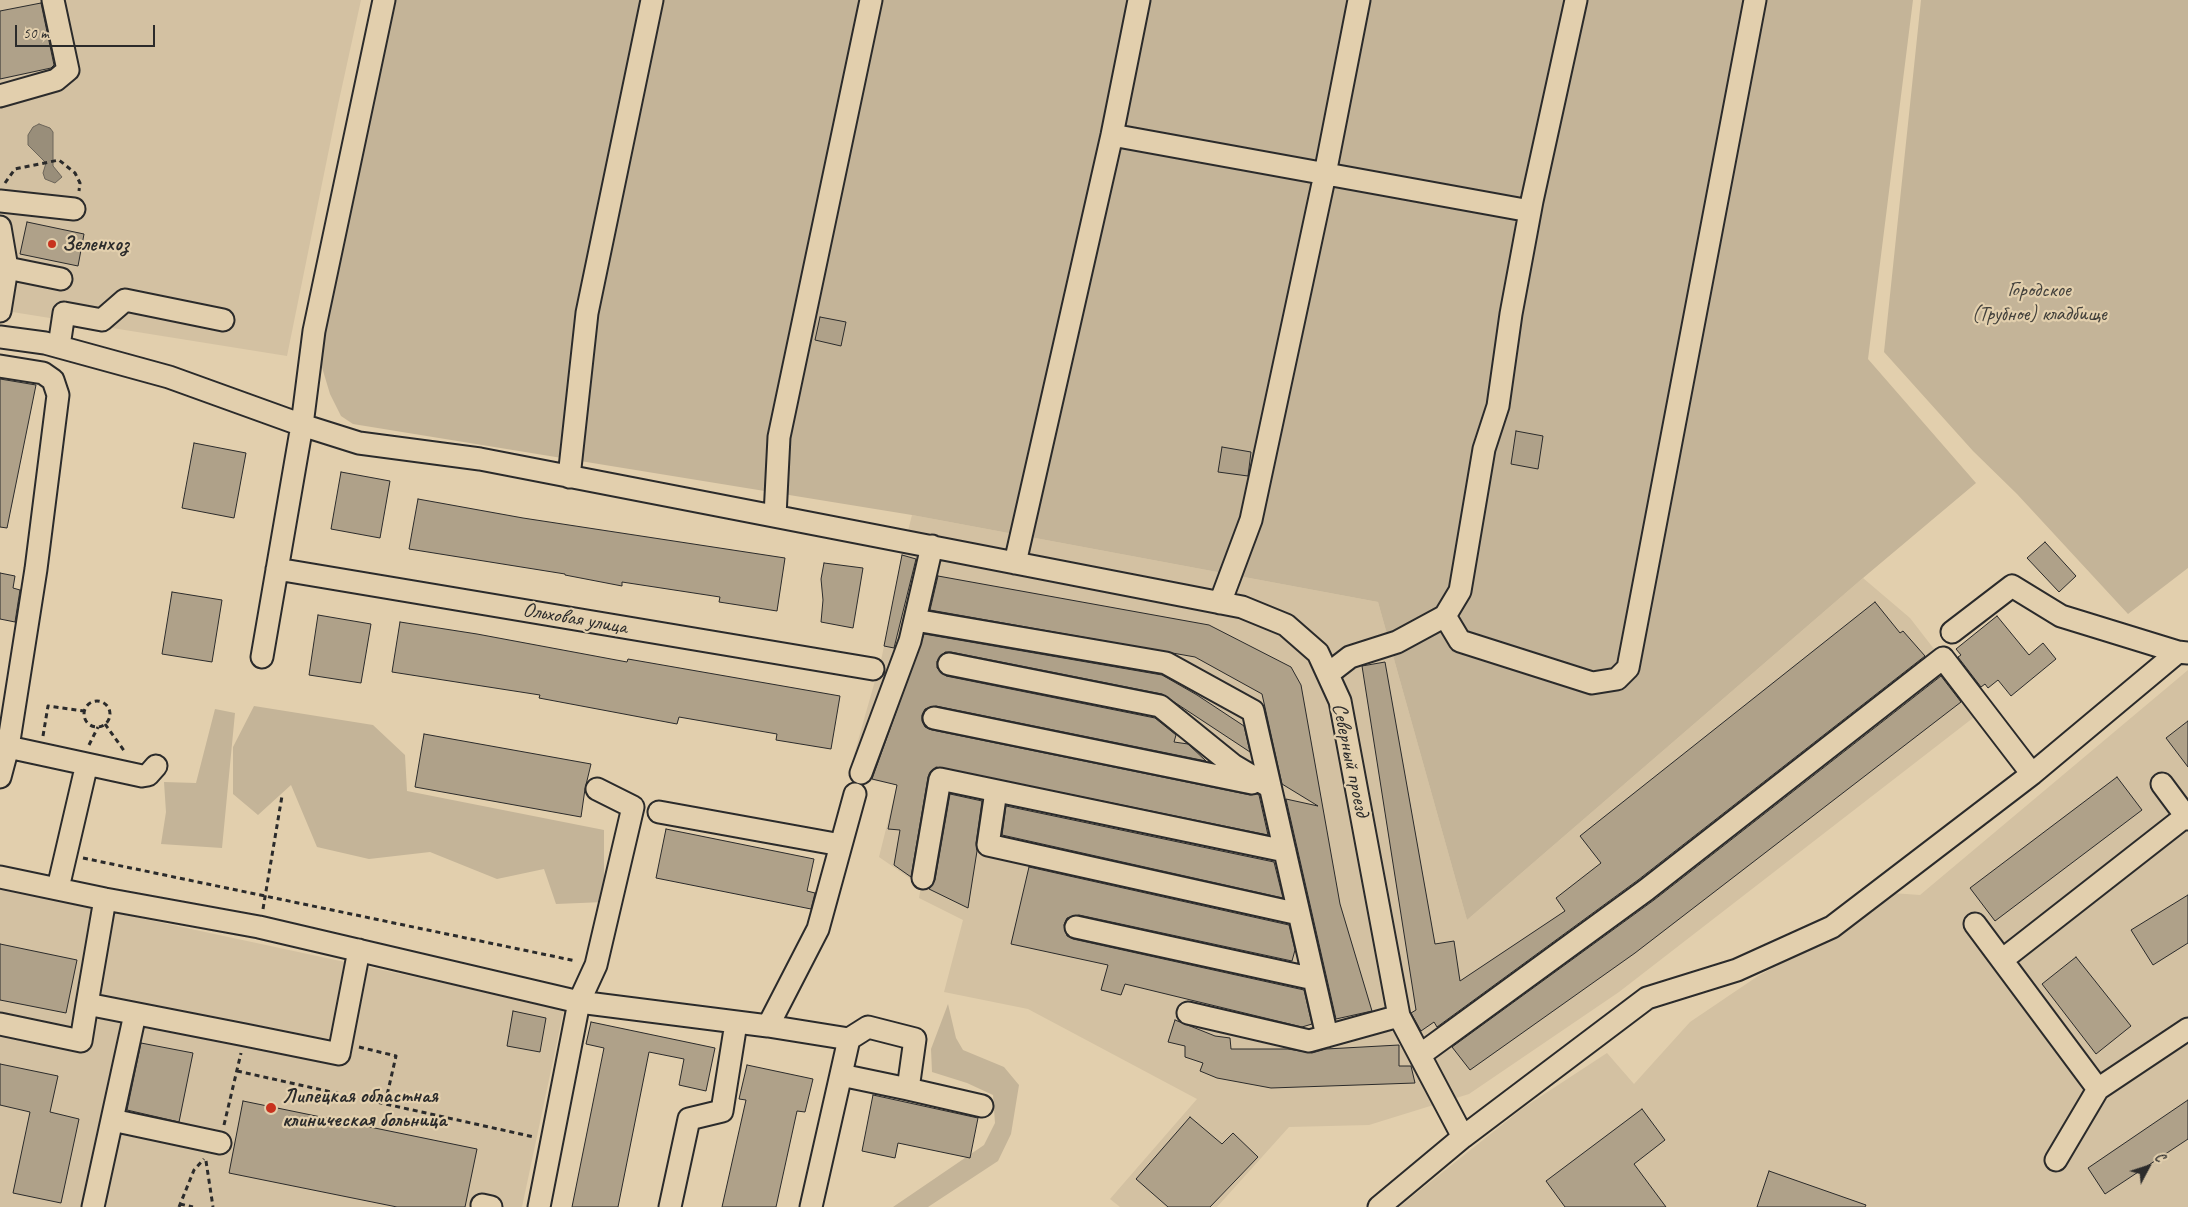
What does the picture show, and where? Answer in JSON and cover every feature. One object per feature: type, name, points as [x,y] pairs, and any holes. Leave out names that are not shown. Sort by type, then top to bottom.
[{"type":"street","points":[[0,96],[56,80],[68,70],[53,0]]},
{"type":"street","points":[[262,658],[302,425],[314,331],[384,0]]},
{"type":"street","points":[[569,477],[586,314],[652,0]]},
{"type":"street","points":[[774,516],[779,437],[871,0]]},
{"type":"street","points":[[1015,563],[1112,135],[1139,0]]},
{"type":"street","points":[[1220,603],[1251,520],[1325,174],[1359,0]]},
{"type":"street","points":[[1328,674],[1350,657],[1397,642],[1445,616],[1460,591],[1484,449],[1498,406],[1511,314],[1530,211],[1576,0]]},
{"type":"street","points":[[1445,616],[1460,641],[1592,683],[1617,679],[1628,668],[1755,0]]},
{"type":"street","points":[[1112,135],[1530,211]]},
{"type":"street","points":[[2,193],[74,209]]},
{"type":"street","points":[[0,310],[7,268],[1,240]]},
{"type":"street","points":[[7,268],[61,279]]},
{"type":"street","points":[[59,346],[64,313],[102,320],[126,300],[223,320]]},
{"type":"street","name":"Северный проезд","points":[[0,337],[59,346],[169,376],[302,425],[359,443],[480,459],[1242,607],[1286,625],[1318,653],[1340,701],[1399,1016],[1463,1137]]},
{"type":"street","points":[[0,366],[44,374],[54,380],[58,395],[36,569],[8,747],[0,776]]},
{"type":"street","points":[[861,773],[910,641],[938,548]]},
{"type":"street","name":"Ольховая улица","points":[[277,569],[873,669]]},
{"type":"street","points":[[1952,632],[2012,586],[2061,616],[2183,653]]},
{"type":"street","points":[[915,620],[1166,663],[1253,711],[1327,1036]]},
{"type":"street","points":[[1379,1207],[1463,1137],[1647,998],[1737,970],[1832,927],[2032,774],[2183,653]]},
{"type":"street","points":[[1420,1055],[1646,890],[1943,658],[2032,774]]},
{"type":"street","points":[[949,664],[1160,706],[1233,765],[1270,787]]},
{"type":"street","points":[[934,718],[1270,787]]},
{"type":"street","points":[[8,747],[142,776],[148,775],[156,766]]},
{"type":"street","points":[[58,888],[84,772]]},
{"type":"street","points":[[923,878],[940,779],[1285,851]]},
{"type":"street","points":[[2002,960],[2187,818],[2162,784]]},
{"type":"street","points":[[539,1207],[578,1002],[596,965],[633,807],[597,789]]},
{"type":"street","points":[[996,790],[988,845],[1299,914]]},
{"type":"street","points":[[768,1026],[818,929],[855,794]]},
{"type":"street","points":[[659,812],[841,845]]},
{"type":"street","points":[[0,876],[105,900],[259,927],[578,1002],[768,1026],[848,1039],[868,1027],[915,1039],[908,1089]]},
{"type":"street","points":[[0,1024],[81,1040],[105,900]]},
{"type":"street","points":[[1975,924],[2098,1090]]},
{"type":"street","points":[[1076,928],[1314,979]]},
{"type":"street","points":[[87,1004],[339,1054],[359,950]]},
{"type":"street","points":[[1188,1013],[1309,1041],[1399,1016]]},
{"type":"street","points":[[94,1207],[135,1014]]},
{"type":"street","points":[[670,1207],[690,1119],[722,1111],[736,1023]]},
{"type":"street","points":[[2056,1160],[2098,1090],[2188,1029]]},
{"type":"street","points":[[811,1207],[848,1039]]},
{"type":"street","points":[[841,1075],[982,1106]]},
{"type":"street","points":[[112,1120],[213,1150]]},
{"type":"path","points":[[2,193],[15,169],[59,160],[64,162],[75,173],[80,183],[74,209]]},
{"type":"path","points":[[95,701],[104,703],[109,709],[109,717],[105,724],[98,727],[90,725],[84,719],[84,711],[88,704],[95,701]]},
{"type":"path","points":[[41,754],[48,706],[84,711]]},
{"type":"path","points":[[105,724],[126,753]]},
{"type":"path","points":[[87,750],[98,727]]},
{"type":"path","points":[[259,927],[266,896],[282,796]]},
{"type":"path","points":[[65,854],[596,965]]},
{"type":"path","points":[[341,1043],[396,1056],[385,1104]]},
{"type":"path","points":[[237,1071],[553,1141]]},
{"type":"path","points":[[213,1150],[213,1207]]},
{"type":"path","points":[[180,1204],[193,1207]]},
{"type":"shaded area","name":"Зеленхоз","points":[[0,0],[361,0],[287,356],[0,310]]},
{"type":"shaded area","points":[[39,124],[50,128],[53,132],[53,166],[62,177],[55,183],[45,179],[43,173],[46,163],[28,145],[28,135],[33,127]]},
{"type":"shaded area","points":[[912,515],[1378,602],[1467,920],[1863,578],[1910,618],[1982,711],[1619,992],[1469,1094],[1369,1125],[1289,1127],[1217,1207],[1120,1207],[1110,1199],[1197,1099],[1028,1009],[944,992],[963,920],[919,898],[921,886],[879,857],[897,785],[848,776],[882,656]]},
{"type":"shaded area","points":[[2188,670],[2188,1207],[1399,1207],[1523,1108],[1607,1053],[1634,1084],[1690,1022],[1758,976],[1839,932],[1892,893],[1920,895]]},
{"type":"shaded area","name":"Липецкая областная клиническая больница","points":[[0,888],[564,1009],[522,1207],[0,1207]]},
{"type":"green space","points":[[391,0],[1913,0],[1868,359],[1976,483],[1863,578],[1467,920],[1378,602],[912,515],[353,424],[341,416],[330,394],[321,364],[325,313]]},
{"type":"green space","name":"Городское (Трубное) кладбище","points":[[1921,0],[2188,0],[2188,568],[2128,614],[2017,494],[1973,451],[1884,352]]},
{"type":"green space","points":[[254,706],[373,725],[405,755],[407,791],[604,830],[604,902],[556,904],[544,869],[497,879],[430,852],[369,859],[317,847],[291,785],[258,815],[233,794],[233,747]]},
{"type":"green space","points":[[215,709],[235,713],[222,848],[161,844],[166,812],[164,782],[196,783]]},
{"type":"green space","points":[[948,1004],[956,1038],[963,1050],[1004,1067],[1019,1085],[1011,1134],[998,1161],[928,1207],[893,1207],[984,1145],[995,1123],[993,1095],[967,1083],[932,1072],[931,1049]]},
{"type":"building","points":[[41,3],[54,65],[51,68],[0,79],[0,11]]},
{"type":"building","name":"Зеленхоз","points":[[27,222],[84,234],[78,266],[20,254]]},
{"type":"building","points":[[820,317],[846,322],[841,346],[815,340]]},
{"type":"building","points":[[0,379],[36,385],[7,528],[0,527]]},
{"type":"building","points":[[1516,431],[1543,436],[1538,469],[1511,464]]},
{"type":"building","points":[[194,443],[246,453],[234,518],[182,508]]},
{"type":"building","points":[[1222,447],[1251,452],[1248,476],[1218,472]]},
{"type":"building","points":[[341,472],[390,481],[380,538],[331,529]]},
{"type":"building","points":[[418,499],[523,518],[785,558],[777,611],[719,602],[720,597],[622,582],[622,586],[565,574],[409,549]]},
{"type":"building","points":[[2045,542],[2076,576],[2059,592],[2027,558]]},
{"type":"building","points":[[902,555],[916,559],[894,648],[884,646]]},
{"type":"building","points":[[824,563],[863,568],[853,628],[821,622],[823,600],[821,579]]},
{"type":"building","points":[[0,573],[15,576],[13,588],[20,590],[15,622],[0,619]]},
{"type":"building","points":[[938,576],[1209,625],[1291,667],[1301,685],[1340,904],[1372,1011],[1336,1019],[1286,799],[1318,806],[1282,784],[1262,694],[1195,657],[930,610]]},
{"type":"building","points":[[172,592],[222,600],[212,662],[162,654]]},
{"type":"building","points":[[1875,602],[1900,633],[1903,631],[1925,656],[1638,880],[1437,1027],[1434,1022],[1421,1031],[1411,1013],[1416,1010],[1362,666],[1385,662],[1435,944],[1454,941],[1460,981],[1565,911],[1556,898],[1601,863],[1580,836]]},
{"type":"building","points":[[318,615],[371,624],[361,683],[309,675]]},
{"type":"building","points":[[1997,616],[2029,655],[2043,643],[2056,659],[2011,696],[1998,680],[1988,688],[1985,684],[1981,687],[1958,657],[1961,655],[1956,649]]},
{"type":"building","points":[[400,622],[477,634],[627,662],[628,659],[840,696],[831,749],[776,740],[777,734],[679,717],[677,724],[539,698],[540,695],[392,672]]},
{"type":"building","points":[[924,634],[1162,675],[1197,695],[1244,726],[1250,752],[1162,694],[951,652],[945,652],[937,661],[937,668],[946,676],[1155,718],[1176,735],[1174,742],[1188,744],[1206,761],[936,706],[925,709],[922,721],[925,727],[932,730],[1250,795],[1257,794],[1259,795],[1268,835],[936,767],[928,777],[911,877],[894,865],[900,830],[888,829],[897,785],[872,779]]},
{"type":"building","points":[[1941,676],[1961,702],[1635,953],[1470,1070],[1452,1047],[1654,900]]},
{"type":"building","points":[[2188,721],[2188,767],[2166,738]]},
{"type":"building","points":[[424,734],[591,764],[581,817],[415,787]]},
{"type":"building","points":[[2117,777],[2142,810],[1995,921],[1970,888]]},
{"type":"building","points":[[950,794],[982,801],[976,843],[977,851],[968,908],[929,889],[935,880]]},
{"type":"building","points":[[1006,806],[1274,862],[1283,898],[1002,835]]},
{"type":"building","points":[[666,829],[814,859],[807,891],[815,893],[811,909],[656,878]]},
{"type":"building","points":[[1029,867],[1289,925],[1295,950],[1292,961],[1079,915],[1067,918],[1064,925],[1067,936],[1073,939],[1304,990],[1312,1024],[1302,1027],[1125,984],[1121,995],[1101,990],[1108,965],[1011,944]]},
{"type":"building","points":[[2188,895],[2188,943],[2153,965],[2131,930]]},
{"type":"building","points":[[0,944],[77,960],[66,1013],[0,1000]]},
{"type":"building","points":[[2076,957],[2131,1026],[2096,1054],[2042,984]]},
{"type":"building","points":[[513,1011],[546,1018],[540,1052],[507,1046]]},
{"type":"building","points":[[1175,1020],[1215,1036],[1230,1038],[1231,1049],[1288,1049],[1312,1053],[1326,1049],[1399,1045],[1399,1066],[1411,1066],[1415,1083],[1271,1088],[1217,1078],[1200,1071],[1203,1063],[1185,1057],[1185,1046],[1168,1042]]},
{"type":"building","points":[[591,1022],[715,1048],[706,1091],[679,1085],[684,1059],[649,1052],[618,1207],[572,1207],[604,1048],[586,1044]]},
{"type":"building","points":[[141,1043],[193,1053],[179,1122],[127,1110]]},
{"type":"building","points":[[0,1064],[58,1076],[50,1112],[79,1119],[61,1203],[13,1193],[30,1112],[0,1105]]},
{"type":"building","points":[[747,1065],[813,1079],[805,1112],[797,1111],[776,1207],[722,1207],[746,1100],[739,1099]]},
{"type":"building","points":[[873,1095],[978,1118],[970,1158],[898,1143],[895,1158],[862,1151]]},
{"type":"building","points":[[2188,1100],[2188,1139],[2105,1194],[2088,1168]]},
{"type":"building","points":[[243,1101],[477,1149],[465,1207],[397,1207],[229,1173]]},
{"type":"building","points":[[1642,1109],[1665,1140],[1634,1164],[1666,1207],[1565,1207],[1546,1181]]},
{"type":"building","points":[[1190,1117],[1222,1144],[1233,1133],[1258,1157],[1210,1207],[1168,1207],[1136,1179]]},
{"type":"building","points":[[1769,1171],[1866,1205],[1865,1207],[1757,1207]]},
{"type":"place","name":"Зеленхоз","points":[[52,244]]},
{"type":"place","name":"Липецкая областная клиническая больница","points":[[271,1108]]}]
